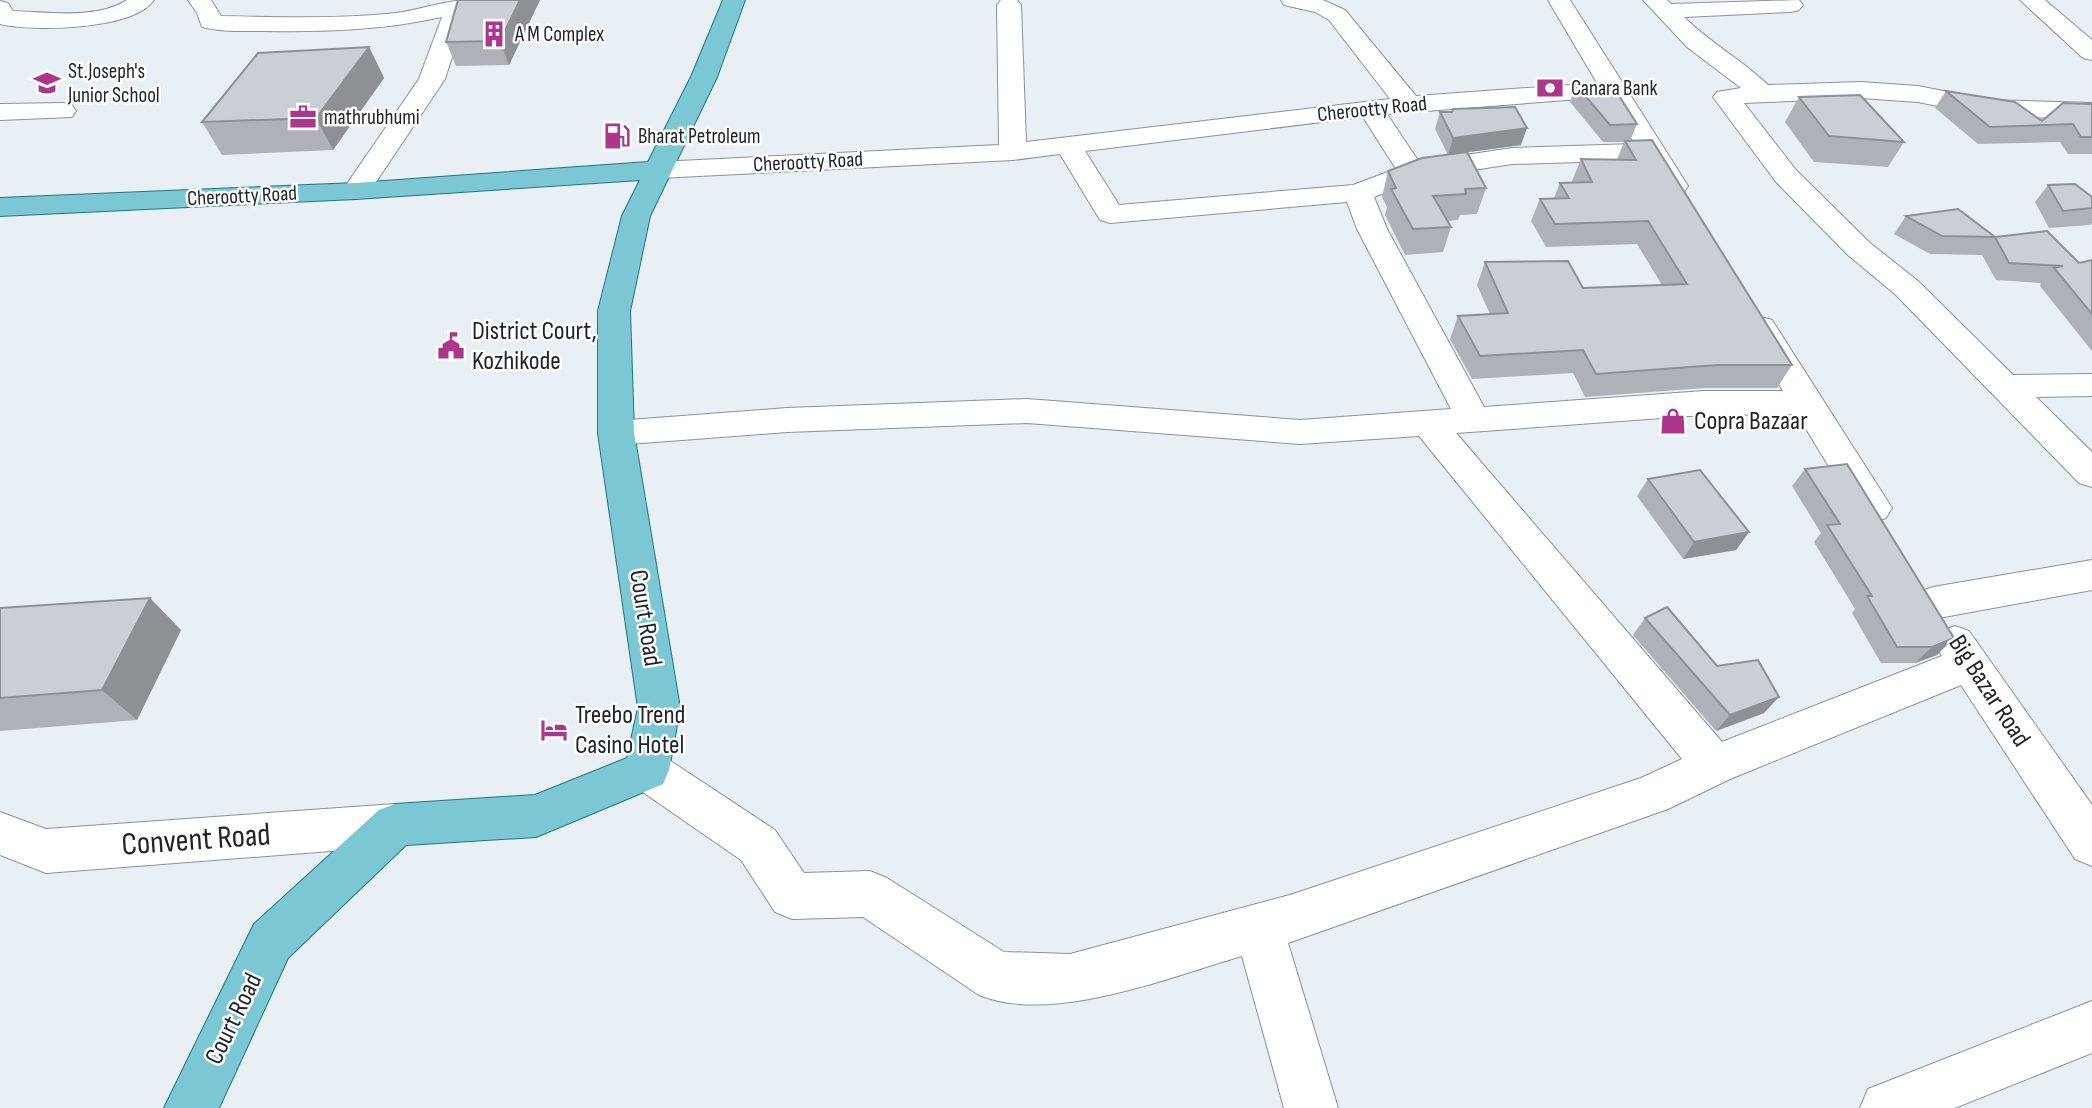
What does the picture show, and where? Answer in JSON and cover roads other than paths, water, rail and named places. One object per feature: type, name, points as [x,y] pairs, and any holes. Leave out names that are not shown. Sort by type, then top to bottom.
[{"type":"main road","name":"Court Road","points":[[647,770],[659,708],[616,433],[614,311],[636,216],[704,77],[734,0]]},
{"type":"main road","name":"Cherootty Road","points":[[0,207],[356,191],[659,170]]},
{"type":"main road","points":[[395,825],[536,816],[647,770]]},
{"type":"main road","name":"Court Road","points":[[191,1108],[271,941],[395,825]]},
{"type":"street","points":[[0,8],[6,18],[98,18],[137,6],[143,0]]},
{"type":"street","points":[[199,0],[209,12],[210,22],[311,25],[390,21],[457,4]]},
{"type":"street","points":[[1292,0],[1323,7],[1337,15],[1377,68],[1409,104]]},
{"type":"street","points":[[1559,0],[1691,214]]},
{"type":"street","points":[[1660,6],[1791,5],[1786,0]]},
{"type":"street","points":[[2031,0],[2092,53]]},
{"type":"street","points":[[356,191],[432,79],[457,4]]},
{"type":"street","points":[[1009,5],[1013,152]]},
{"type":"street","points":[[1660,6],[1696,42],[1741,73],[1761,93]]},
{"type":"street","name":"Cherootty Road","points":[[659,170],[1013,152],[1409,104],[1614,89]]},
{"type":"street","points":[[2092,111],[1988,108],[1918,94],[1861,90],[1761,93],[1726,97],[1786,176],[1859,249],[1907,288],[2092,474]]},
{"type":"street","points":[[1370,109],[1412,172]]},
{"type":"street","points":[[0,112],[63,111]]},
{"type":"street","points":[[1068,145],[1110,214],[1358,193],[1412,172],[1512,156],[1653,152]]},
{"type":"street","points":[[1358,193],[1372,229],[1472,417]]},
{"type":"street","points":[[1747,304],[1889,532]]},
{"type":"street","points":[[2004,386],[2092,384]]},
{"type":"street","points":[[616,433],[787,420],[1027,411],[1300,432],[1472,417],[1704,403],[1808,402]]},
{"type":"street","points":[[1426,421],[1714,765]]},
{"type":"street","name":"Big Bazar Road","points":[[2092,575],[1925,592],[1968,664],[2092,844]]},
{"type":"street","points":[[647,770],[758,845],[792,896],[870,894],[997,976],[1070,979],[1290,919],[1652,795],[1714,765],[1968,664]]},
{"type":"street","name":"Convent Road","points":[[0,833],[46,851],[395,825]]},
{"type":"street","points":[[1259,927],[1311,1108]]},
{"type":"street","points":[[1887,1108],[2092,1027]]},
{"type":"place","name":"A M Complex","points":[[494,34]]},
{"type":"place","name":"St.Joseph's Junior School","points":[[47,83]]},
{"type":"place","name":"Canara Bank","points":[[1550,88]]},
{"type":"place","name":"mathrubhumi","points":[[303,117]]},
{"type":"place","name":"Bharat Petroleum","points":[[617,136]]},
{"type":"place","name":"District Court, Kozhikode","points":[[451,346]]},
{"type":"place","name":"Copra Bazaar","points":[[1673,421]]},
{"type":"place","name":"Treebo Trend Casino Hotel","points":[[554,730]]}]
